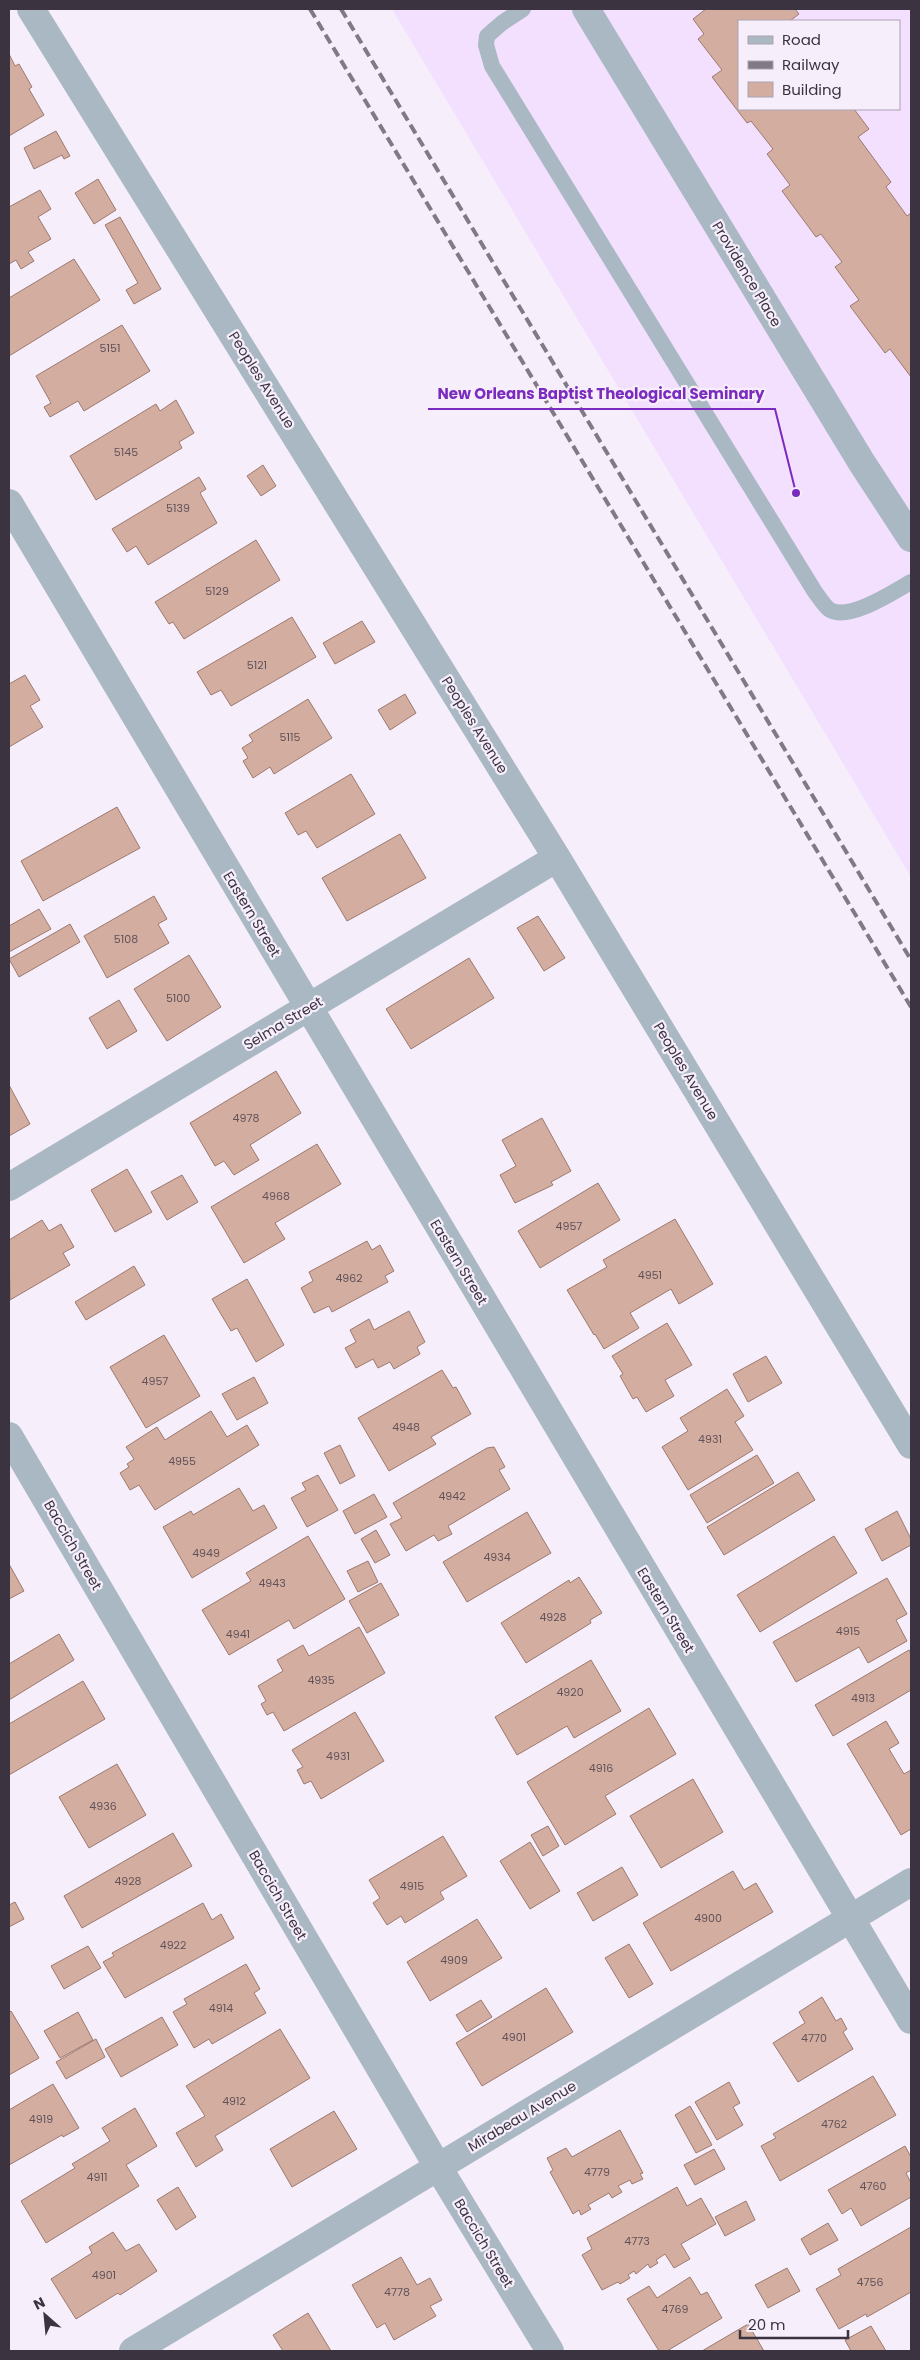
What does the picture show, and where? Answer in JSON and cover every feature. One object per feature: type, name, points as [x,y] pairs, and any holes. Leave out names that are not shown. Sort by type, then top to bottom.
[{"type":"street","name":"Peoples Avenue","points":[[31,9],[557,858],[911,1445]]},
{"type":"street","name":"Providence Place","points":[[586,9],[862,463],[911,538]]},
{"type":"street","name":"Eastern Street","points":[[9,503],[911,2020]]},
{"type":"street","name":"Selma Street","points":[[9,1186],[557,858]]},
{"type":"street","name":"Baccich Street","points":[[9,1436],[438,2167],[550,2351]]},
{"type":"street","name":"Mirabeau Avenue","points":[[133,2351],[911,1882]]},
{"type":"lane","points":[[523,9],[502,22],[487,36],[486,45],[492,66],[815,592],[830,610],[846,613],[861,608],[911,582]]},
{"type":"shaded area","points":[[392,9],[911,9],[911,877]]},
{"type":"building","points":[[706,9],[795,9],[799,14],[791,20],[738,20],[738,110],[855,110],[869,129],[858,137],[891,182],[886,187],[907,216],[911,213],[911,377],[890,349],[885,353],[850,306],[859,300],[835,267],[842,262],[821,234],[816,237],[782,191],[790,185],[767,154],[773,149],[751,121],[747,123],[712,77],[722,70],[698,39],[704,34],[693,19]]},
{"type":"building","points":[[9,54],[15,66],[19,64],[32,87],[29,89],[44,115],[9,136]]},
{"type":"building","points":[[56,131],[70,156],[64,159],[62,155],[34,169],[24,148]]},
{"type":"building","points":[[98,179],[116,210],[94,224],[75,193]]},
{"type":"building","points":[[40,190],[51,209],[38,217],[51,239],[28,252],[34,261],[21,269],[16,260],[9,264],[9,207]]},
{"type":"building","points":[[120,217],[161,289],[134,304],[126,290],[138,283],[105,225]]},
{"type":"building","points":[[74,259],[100,300],[9,356],[9,298]]},
{"type":"building","points":[[122,325],[150,371],[84,411],[78,401],[50,417],[44,407],[51,403],[36,376]]},
{"type":"building","points":[[176,400],[194,433],[179,442],[182,448],[96,500],[70,456],[156,404],[160,411]]},
{"type":"building","points":[[263,465],[276,486],[261,496],[247,476]]},
{"type":"building","points":[[199,477],[206,489],[200,493],[217,523],[148,565],[136,546],[127,552],[112,529]]},
{"type":"building","points":[[256,540],[280,580],[184,639],[173,622],[169,624],[155,602]]},
{"type":"building","points":[[292,617],[316,657],[231,706],[221,690],[211,695],[197,672]]},
{"type":"building","points":[[362,621],[375,642],[335,664],[323,643]]},
{"type":"building","points":[[25,675],[40,700],[30,706],[43,727],[9,747],[9,684]]},
{"type":"building","points":[[405,694],[416,713],[390,730],[378,710]]},
{"type":"building","points":[[308,699],[332,738],[274,774],[270,767],[253,778],[243,761],[248,758],[242,748],[253,741],[249,735]]},
{"type":"building","points":[[351,774],[375,814],[317,848],[306,831],[298,835],[285,813]]},
{"type":"building","points":[[117,807],[140,848],[43,901],[21,861]]},
{"type":"building","points":[[400,834],[426,878],[347,921],[322,878]]},
{"type":"building","points":[[154,896],[167,919],[158,924],[169,943],[107,978],[84,936]]},
{"type":"building","points":[[39,909],[51,929],[9,952],[9,926]]},
{"type":"building","points":[[538,916],[565,958],[544,971],[517,928]]},
{"type":"building","points":[[70,924],[80,942],[19,977],[9,959]]},
{"type":"building","points":[[189,955],[221,1007],[167,1041],[134,989]]},
{"type":"building","points":[[469,958],[494,998],[411,1049],[386,1009]]},
{"type":"building","points":[[119,1000],[137,1031],[107,1049],[89,1018]]},
{"type":"building","points":[[276,1071],[301,1113],[250,1145],[259,1160],[234,1175],[224,1161],[215,1166],[190,1123]]},
{"type":"building","points":[[9,1085],[30,1124],[9,1136]]},
{"type":"building","points":[[542,1118],[571,1171],[551,1182],[553,1185],[515,1203],[500,1175],[516,1166],[502,1140]]},
{"type":"building","points":[[317,1144],[341,1184],[275,1223],[285,1239],[244,1263],[211,1207]]},
{"type":"building","points":[[127,1169],[152,1212],[115,1232],[91,1190]]},
{"type":"building","points":[[182,1175],[198,1202],[167,1220],[151,1192]]},
{"type":"building","points":[[598,1183],[620,1220],[540,1268],[518,1231]]},
{"type":"building","points":[[675,1219],[713,1284],[679,1304],[671,1289],[630,1313],[639,1328],[604,1349],[567,1290],[607,1267],[603,1260]]},
{"type":"building","points":[[42,1220],[49,1231],[61,1224],[74,1247],[63,1253],[70,1265],[10,1300],[9,1240]]},
{"type":"building","points":[[367,1241],[372,1250],[380,1245],[394,1271],[385,1276],[388,1282],[332,1312],[329,1306],[314,1313],[301,1288],[313,1281],[309,1272]]},
{"type":"building","points":[[134,1266],[145,1285],[86,1320],[75,1302]]},
{"type":"building","points":[[247,1279],[284,1345],[256,1362],[237,1328],[231,1331],[212,1299]]},
{"type":"building","points":[[409,1311],[425,1342],[417,1347],[420,1354],[394,1369],[390,1362],[378,1368],[373,1359],[356,1368],[345,1348],[356,1342],[350,1330],[369,1319],[374,1330]]},
{"type":"building","points":[[667,1323],[692,1365],[665,1380],[674,1396],[646,1412],[637,1397],[633,1399],[620,1376],[623,1374],[612,1356]]},
{"type":"building","points":[[164,1335],[200,1396],[146,1428],[110,1367]]},
{"type":"building","points":[[766,1356],[782,1383],[748,1402],[733,1374]]},
{"type":"building","points":[[442,1370],[453,1388],[456,1387],[471,1414],[431,1437],[436,1444],[389,1471],[358,1418]]},
{"type":"building","points":[[254,1377],[268,1403],[237,1420],[222,1394]]},
{"type":"building","points":[[727,1389],[744,1416],[735,1422],[753,1450],[688,1490],[662,1447],[688,1431],[680,1418]]},
{"type":"building","points":[[211,1411],[227,1437],[247,1425],[259,1445],[155,1510],[139,1485],[130,1490],[120,1473],[129,1467],[127,1464],[134,1459],[126,1447],[157,1427],[165,1440]]},
{"type":"building","points":[[340,1445],[355,1476],[340,1484],[324,1453]]},
{"type":"building","points":[[494,1447],[505,1467],[499,1470],[510,1489],[448,1526],[452,1534],[438,1541],[434,1535],[406,1551],[390,1524],[402,1518],[393,1503],[487,1448]]},
{"type":"building","points":[[757,1455],[774,1483],[707,1523],[690,1495]]},
{"type":"building","points":[[798,1472],[815,1500],[724,1555],[707,1527]]},
{"type":"building","points":[[318,1475],[338,1510],[307,1527],[291,1498],[306,1490],[302,1483]]},
{"type":"building","points":[[239,1488],[253,1511],[264,1505],[277,1528],[192,1578],[163,1527],[191,1511],[193,1515]]},
{"type":"building","points":[[374,1494],[387,1517],[355,1534],[343,1511]]},
{"type":"building","points":[[897,1511],[911,1539],[911,1545],[882,1561],[865,1529]]},
{"type":"building","points":[[527,1512],[551,1553],[467,1602],[443,1562]]},
{"type":"building","points":[[376,1530],[390,1555],[375,1563],[361,1539]]},
{"type":"building","points":[[308,1536],[345,1599],[294,1629],[289,1620],[229,1655],[202,1610],[251,1581],[246,1573]]},
{"type":"building","points":[[834,1536],[857,1573],[760,1632],[737,1595]]},
{"type":"building","points":[[368,1561],[378,1582],[358,1592],[347,1571]]},
{"type":"building","points":[[9,1564],[24,1591],[9,1599]]},
{"type":"building","points":[[579,1577],[602,1613],[590,1620],[591,1623],[526,1663],[501,1623],[569,1580],[570,1583]]},
{"type":"building","points":[[887,1578],[907,1614],[896,1620],[907,1641],[868,1663],[859,1647],[796,1682],[773,1642]]},
{"type":"building","points":[[381,1583],[399,1615],[367,1633],[349,1601]]},
{"type":"building","points":[[359,1627],[385,1673],[284,1731],[273,1712],[267,1715],[261,1704],[266,1701],[258,1686],[283,1671],[277,1660],[303,1645],[309,1656]]},
{"type":"building","points":[[59,1634],[74,1660],[9,1700],[9,1664]]},
{"type":"building","points":[[909,1650],[911,1654],[911,1690],[833,1736],[815,1705]]},
{"type":"building","points":[[591,1660],[621,1711],[574,1738],[567,1726],[517,1755],[495,1717]]},
{"type":"building","points":[[83,1681],[105,1719],[9,1775],[9,1724]]},
{"type":"building","points":[[649,1708],[676,1754],[605,1796],[616,1814],[565,1845],[527,1782]]},
{"type":"building","points":[[355,1712],[384,1761],[321,1799],[311,1781],[304,1784],[297,1770],[303,1767],[292,1750]]},
{"type":"building","points":[[886,1721],[899,1743],[889,1749],[904,1774],[911,1770],[911,1829],[901,1835],[847,1744]]},
{"type":"building","points":[[117,1764],[146,1815],[89,1848],[59,1797]]},
{"type":"building","points":[[693,1779],[723,1832],[661,1868],[630,1816]]},
{"type":"building","points":[[548,1826],[559,1846],[543,1856],[531,1835]]},
{"type":"building","points":[[173,1833],[192,1866],[82,1928],[64,1896]]},
{"type":"building","points":[[443,1836],[467,1876],[440,1892],[444,1899],[405,1923],[401,1916],[387,1925],[373,1903],[380,1898],[369,1880]]},
{"type":"building","points":[[530,1842],[560,1891],[530,1909],[500,1861]]},
{"type":"building","points":[[622,1867],[638,1895],[593,1921],[577,1893]]},
{"type":"building","points":[[733,1871],[744,1890],[756,1883],[773,1912],[671,1971],[643,1923]]},
{"type":"building","points":[[15,1902],[24,1919],[9,1927],[9,1905]]},
{"type":"building","points":[[203,1903],[212,1920],[221,1914],[234,1938],[125,1998],[103,1962],[114,1956],[112,1953]]},
{"type":"building","points":[[477,1919],[502,1958],[430,2001],[407,1962]]},
{"type":"building","points":[[629,1944],[653,1984],[629,1998],[605,1958]]},
{"type":"building","points":[[88,1946],[101,1968],[64,1989],[51,1966]]},
{"type":"building","points":[[246,1964],[260,1989],[254,1993],[266,2013],[212,2044],[209,2039],[194,2048],[173,2012],[187,2004],[184,1999]]},
{"type":"building","points":[[546,1988],[573,2032],[482,2086],[456,2043]]},
{"type":"building","points":[[822,1997],[836,2021],[841,2018],[847,2029],[843,2032],[853,2049],[798,2082],[773,2043],[805,2023],[799,2012]]},
{"type":"building","points":[[481,2000],[492,2017],[467,2032],[456,2015]]},
{"type":"building","points":[[11,2011],[39,2058],[9,2075],[9,2013]]},
{"type":"building","points":[[78,2012],[93,2040],[60,2058],[44,2031]]},
{"type":"building","points":[[162,2017],[178,2045],[121,2077],[105,2049]]},
{"type":"building","points":[[280,2029],[310,2078],[215,2136],[223,2150],[196,2167],[176,2133],[205,2116],[186,2086]]},
{"type":"building","points":[[96,2039],[105,2057],[66,2079],[56,2062]]},
{"type":"building","points":[[873,2076],[896,2115],[780,2181],[761,2146],[776,2138],[773,2134]]},
{"type":"building","points":[[729,2082],[740,2103],[733,2107],[743,2125],[717,2140],[695,2102]]},
{"type":"building","points":[[53,2084],[79,2128],[63,2137],[62,2135],[9,2165],[9,2110]]},
{"type":"building","points":[[690,2106],[712,2145],[696,2153],[675,2115]]},
{"type":"building","points":[[135,2108],[157,2146],[126,2165],[139,2186],[46,2243],[21,2201],[75,2168],[72,2164],[110,2141],[102,2128]]},
{"type":"building","points":[[334,2111],[357,2149],[292,2187],[270,2149]]},
{"type":"building","points":[[620,2130],[643,2173],[640,2174],[643,2179],[632,2184],[630,2180],[618,2186],[622,2192],[612,2198],[609,2193],[588,2205],[591,2209],[581,2215],[579,2210],[573,2214],[550,2172],[553,2170],[547,2158],[566,2148],[572,2157]]},
{"type":"building","points":[[905,2146],[911,2157],[911,2170],[906,2173],[911,2183],[911,2197],[861,2226],[851,2208],[842,2214],[828,2190]]},
{"type":"building","points":[[714,2149],[725,2169],[695,2185],[684,2165]]},
{"type":"building","points":[[178,2187],[196,2217],[176,2230],[157,2200]]},
{"type":"building","points":[[677,2187],[687,2206],[701,2198],[716,2224],[681,2244],[690,2259],[674,2268],[665,2254],[656,2260],[658,2263],[650,2268],[648,2264],[636,2274],[634,2271],[628,2275],[630,2278],[620,2284],[618,2282],[602,2290],[582,2255],[592,2249],[587,2238]]},
{"type":"building","points":[[746,2201],[755,2220],[725,2236],[715,2217]]},
{"type":"building","points":[[828,2223],[838,2240],[810,2255],[801,2239]]},
{"type":"building","points":[[911,2227],[911,2292],[867,2317],[866,2314],[839,2329],[816,2289],[841,2275],[838,2269]]},
{"type":"building","points":[[113,2232],[126,2251],[139,2244],[157,2271],[120,2295],[118,2293],[76,2319],[51,2279],[92,2253],[89,2247]]},
{"type":"building","points":[[401,2257],[417,2285],[430,2278],[442,2300],[430,2306],[436,2316],[394,2340],[385,2323],[377,2328],[352,2285]]},
{"type":"building","points":[[787,2268],[800,2291],[768,2308],[755,2285]]},
{"type":"building","points":[[690,2277],[701,2295],[707,2292],[722,2318],[667,2351],[659,2351],[627,2299],[649,2286],[657,2298]]},
{"type":"building","points":[[308,2313],[331,2351],[283,2351],[273,2335]]},
{"type":"building","points":[[748,2324],[764,2351],[702,2351]]},
{"type":"building","points":[[871,2326],[886,2351],[851,2351],[845,2340]]},
{"type":"railway","points":[[310,9],[911,1007]]},
{"type":"railway","points":[[341,9],[911,960]]},
{"type":"place","name":"New Orleans Baptist Theological Seminary","points":[[796,493]]}]
